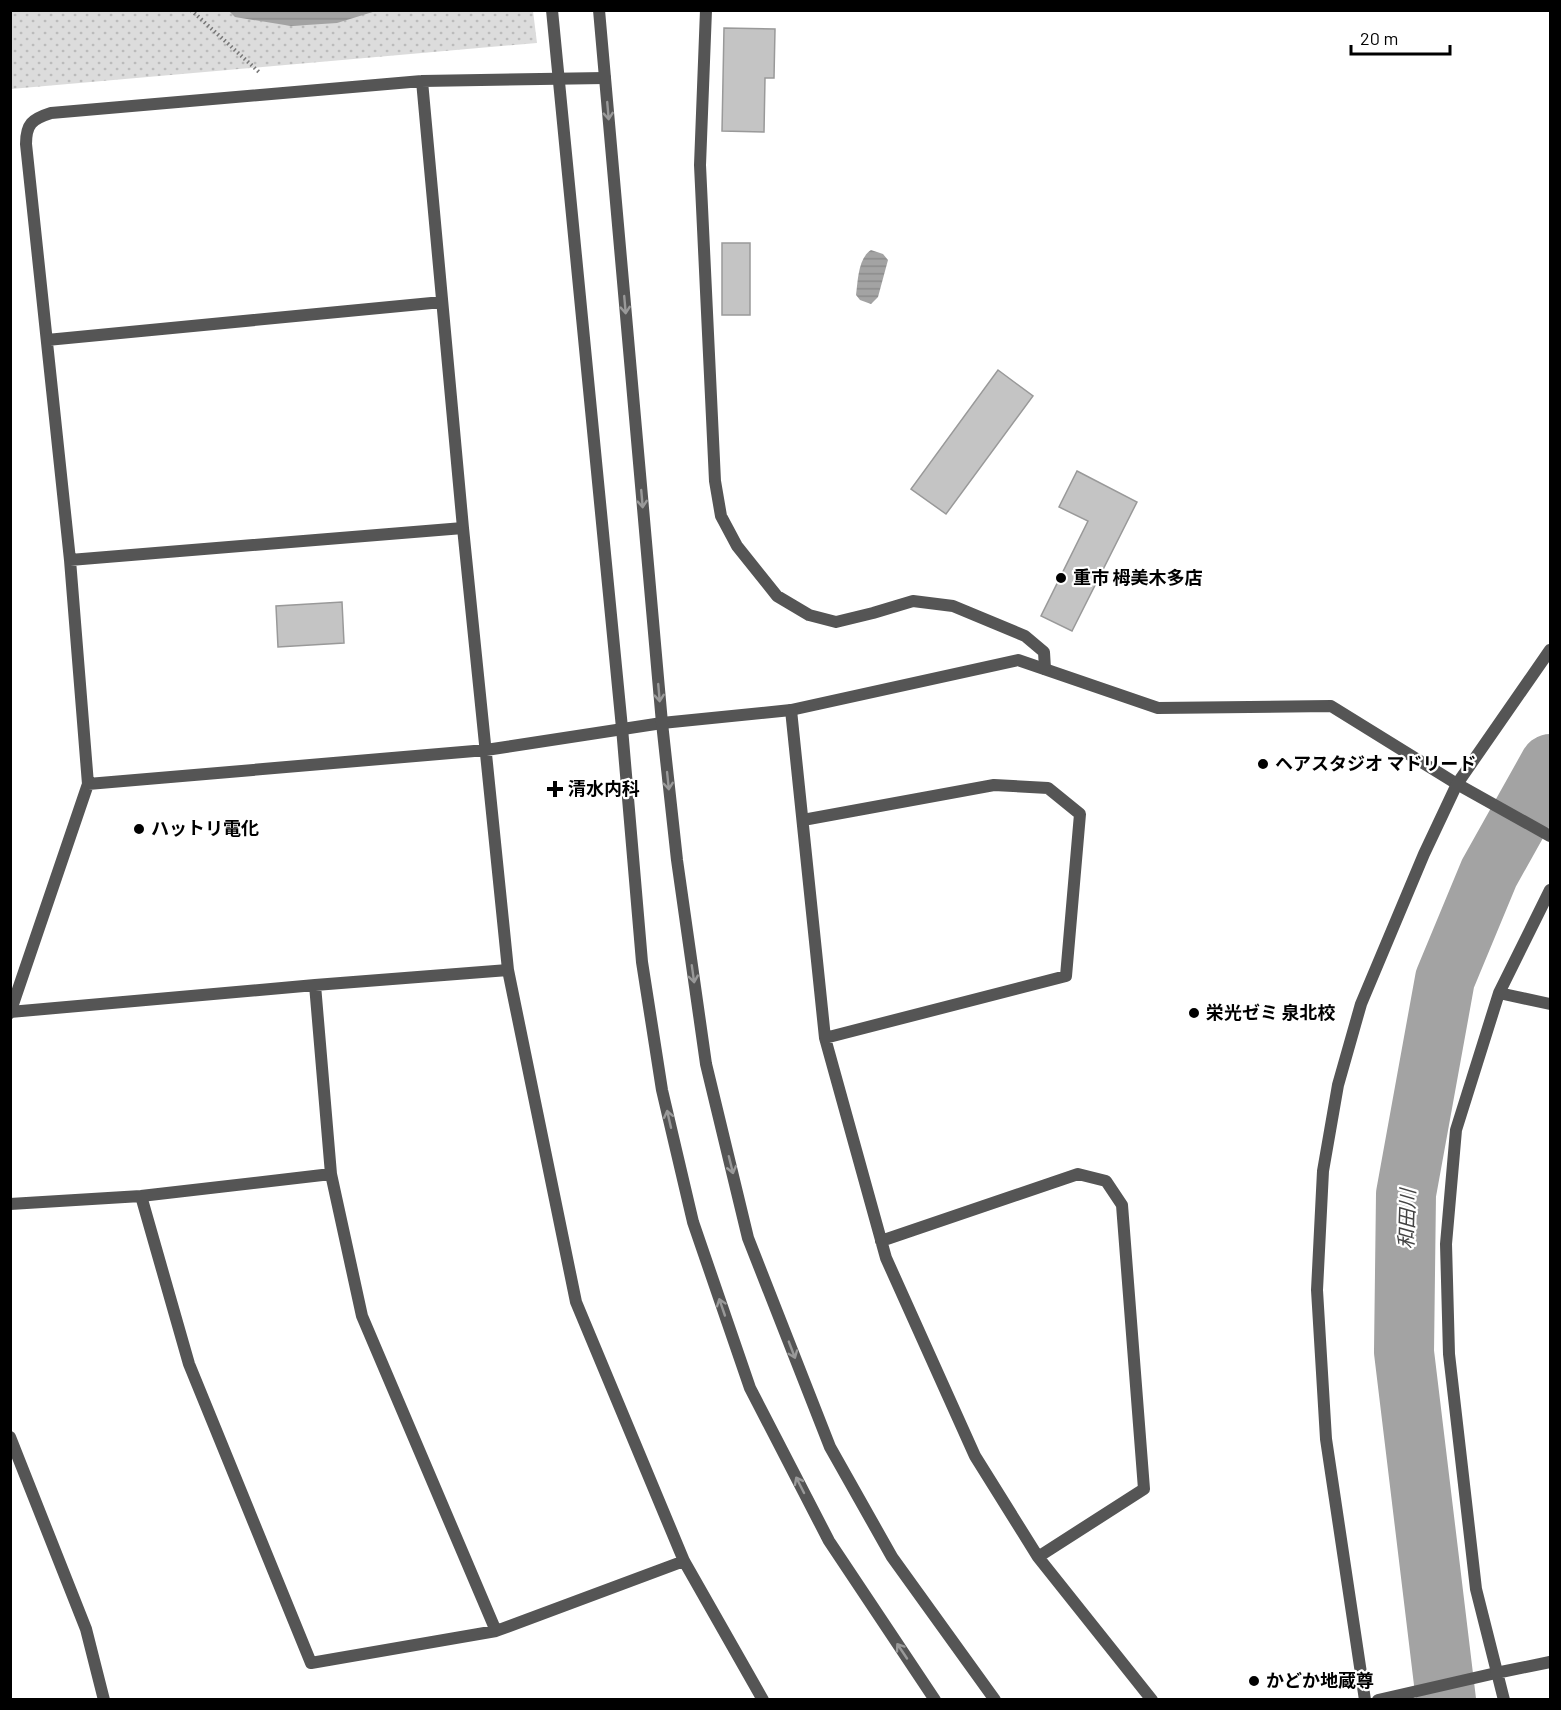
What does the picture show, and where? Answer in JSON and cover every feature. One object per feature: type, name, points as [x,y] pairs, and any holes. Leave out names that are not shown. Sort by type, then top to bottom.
[{"type":"street","points":[[552,10],[622,728],[642,962],[662,1090],[693,1222],[750,1388],[829,1541],[934,1700]]},
{"type":"street","points":[[599,10],[662,723],[677,860],[706,1064],[748,1238],[830,1447],[892,1557],[995,1700]]},
{"type":"street","points":[[706,10],[700,165],[715,481],[722,516],[736,546],[777,596],[809,615],[836,622],[913,601],[953,606],[1025,636],[1044,652],[1045,669]]},
{"type":"street","points":[[508,970],[10,1013],[88,784],[70,560],[26,131],[35,118],[51,113],[422,81],[605,78]]},
{"type":"street","points":[[422,81],[463,528],[508,970],[576,1302],[684,1561],[764,1700]]},
{"type":"street","points":[[46,340],[442,302]]},
{"type":"street","points":[[70,560],[463,528]]},
{"type":"street","points":[[1365,1700],[1326,1439],[1317,1290],[1323,1171],[1338,1085],[1361,1004],[1424,854],[1457,784],[1551,650]]},
{"type":"street","points":[[88,784],[486,750],[622,728],[791,710],[1018,660],[1158,708],[1331,706],[1457,784],[1551,836]]},
{"type":"street","points":[[791,710],[825,1038],[886,1258],[975,1456],[1038,1557],[1152,1700]]},
{"type":"street","points":[[803,820],[994,785],[1048,788],[1080,814],[1066,976],[825,1038]]},
{"type":"street","points":[[1504,1700],[1476,1589],[1449,1354],[1446,1244],[1456,1130],[1499,993],[1551,890]]},
{"type":"street","points":[[315,985],[331,1174],[362,1316],[496,1631]]},
{"type":"street","points":[[1499,993],[1551,1005]]},
{"type":"street","points":[[10,1204],[141,1196],[331,1174]]},
{"type":"street","points":[[881,1241],[1078,1174],[1106,1181],[1122,1205],[1144,1489],[1038,1557]]},
{"type":"street","points":[[141,1196],[189,1364],[311,1663],[496,1631],[684,1561]]},
{"type":"street","points":[[10,1437],[86,1629],[104,1700]]},
{"type":"street","points":[[1378,1700],[1496,1672],[1551,1662]]},
{"type":"path","points":[[191,10],[282,93]]},
{"type":"shaded area","points":[[11,11],[533,11],[537,43],[11,89]]},
{"type":"shaded area","points":[[229,11],[376,11],[337,23],[291,26],[235,17]]},
{"type":"shaded area","points":[[871,250],[883,254],[888,260],[878,297],[871,304],[860,300],[856,295],[863,258]]},
{"type":"building","points":[[724,28],[775,29],[774,78],[765,78],[764,132],[722,131]]},
{"type":"building","points":[[722,243],[750,243],[750,315],[722,315]]},
{"type":"building","points":[[998,370],[1033,396],[946,514],[911,489]]},
{"type":"building","points":[[1077,471],[1137,502],[1072,631],[1041,616],[1088,521],[1059,507]]},
{"type":"building","points":[[342,602],[344,643],[278,647],[276,606]]},
{"type":"waterway","name":"和田川","points":[[1446,1700],[1404,1352],[1406,1194],[1445,979],[1489,873],[1550,764]]},
{"type":"place","name":"重市 栂美木多店","points":[[1061,578]]},
{"type":"place","name":"ヘアスタジオ マドリード","points":[[1263,764]]},
{"type":"place","name":"清水内科","points":[[555,789]]},
{"type":"place","name":"ハットリ電化","points":[[139,829]]},
{"type":"place","name":"栄光ゼミ 泉北校","points":[[1194,1013]]},
{"type":"place","name":"かどか地蔵尊","points":[[1254,1681]]}]
